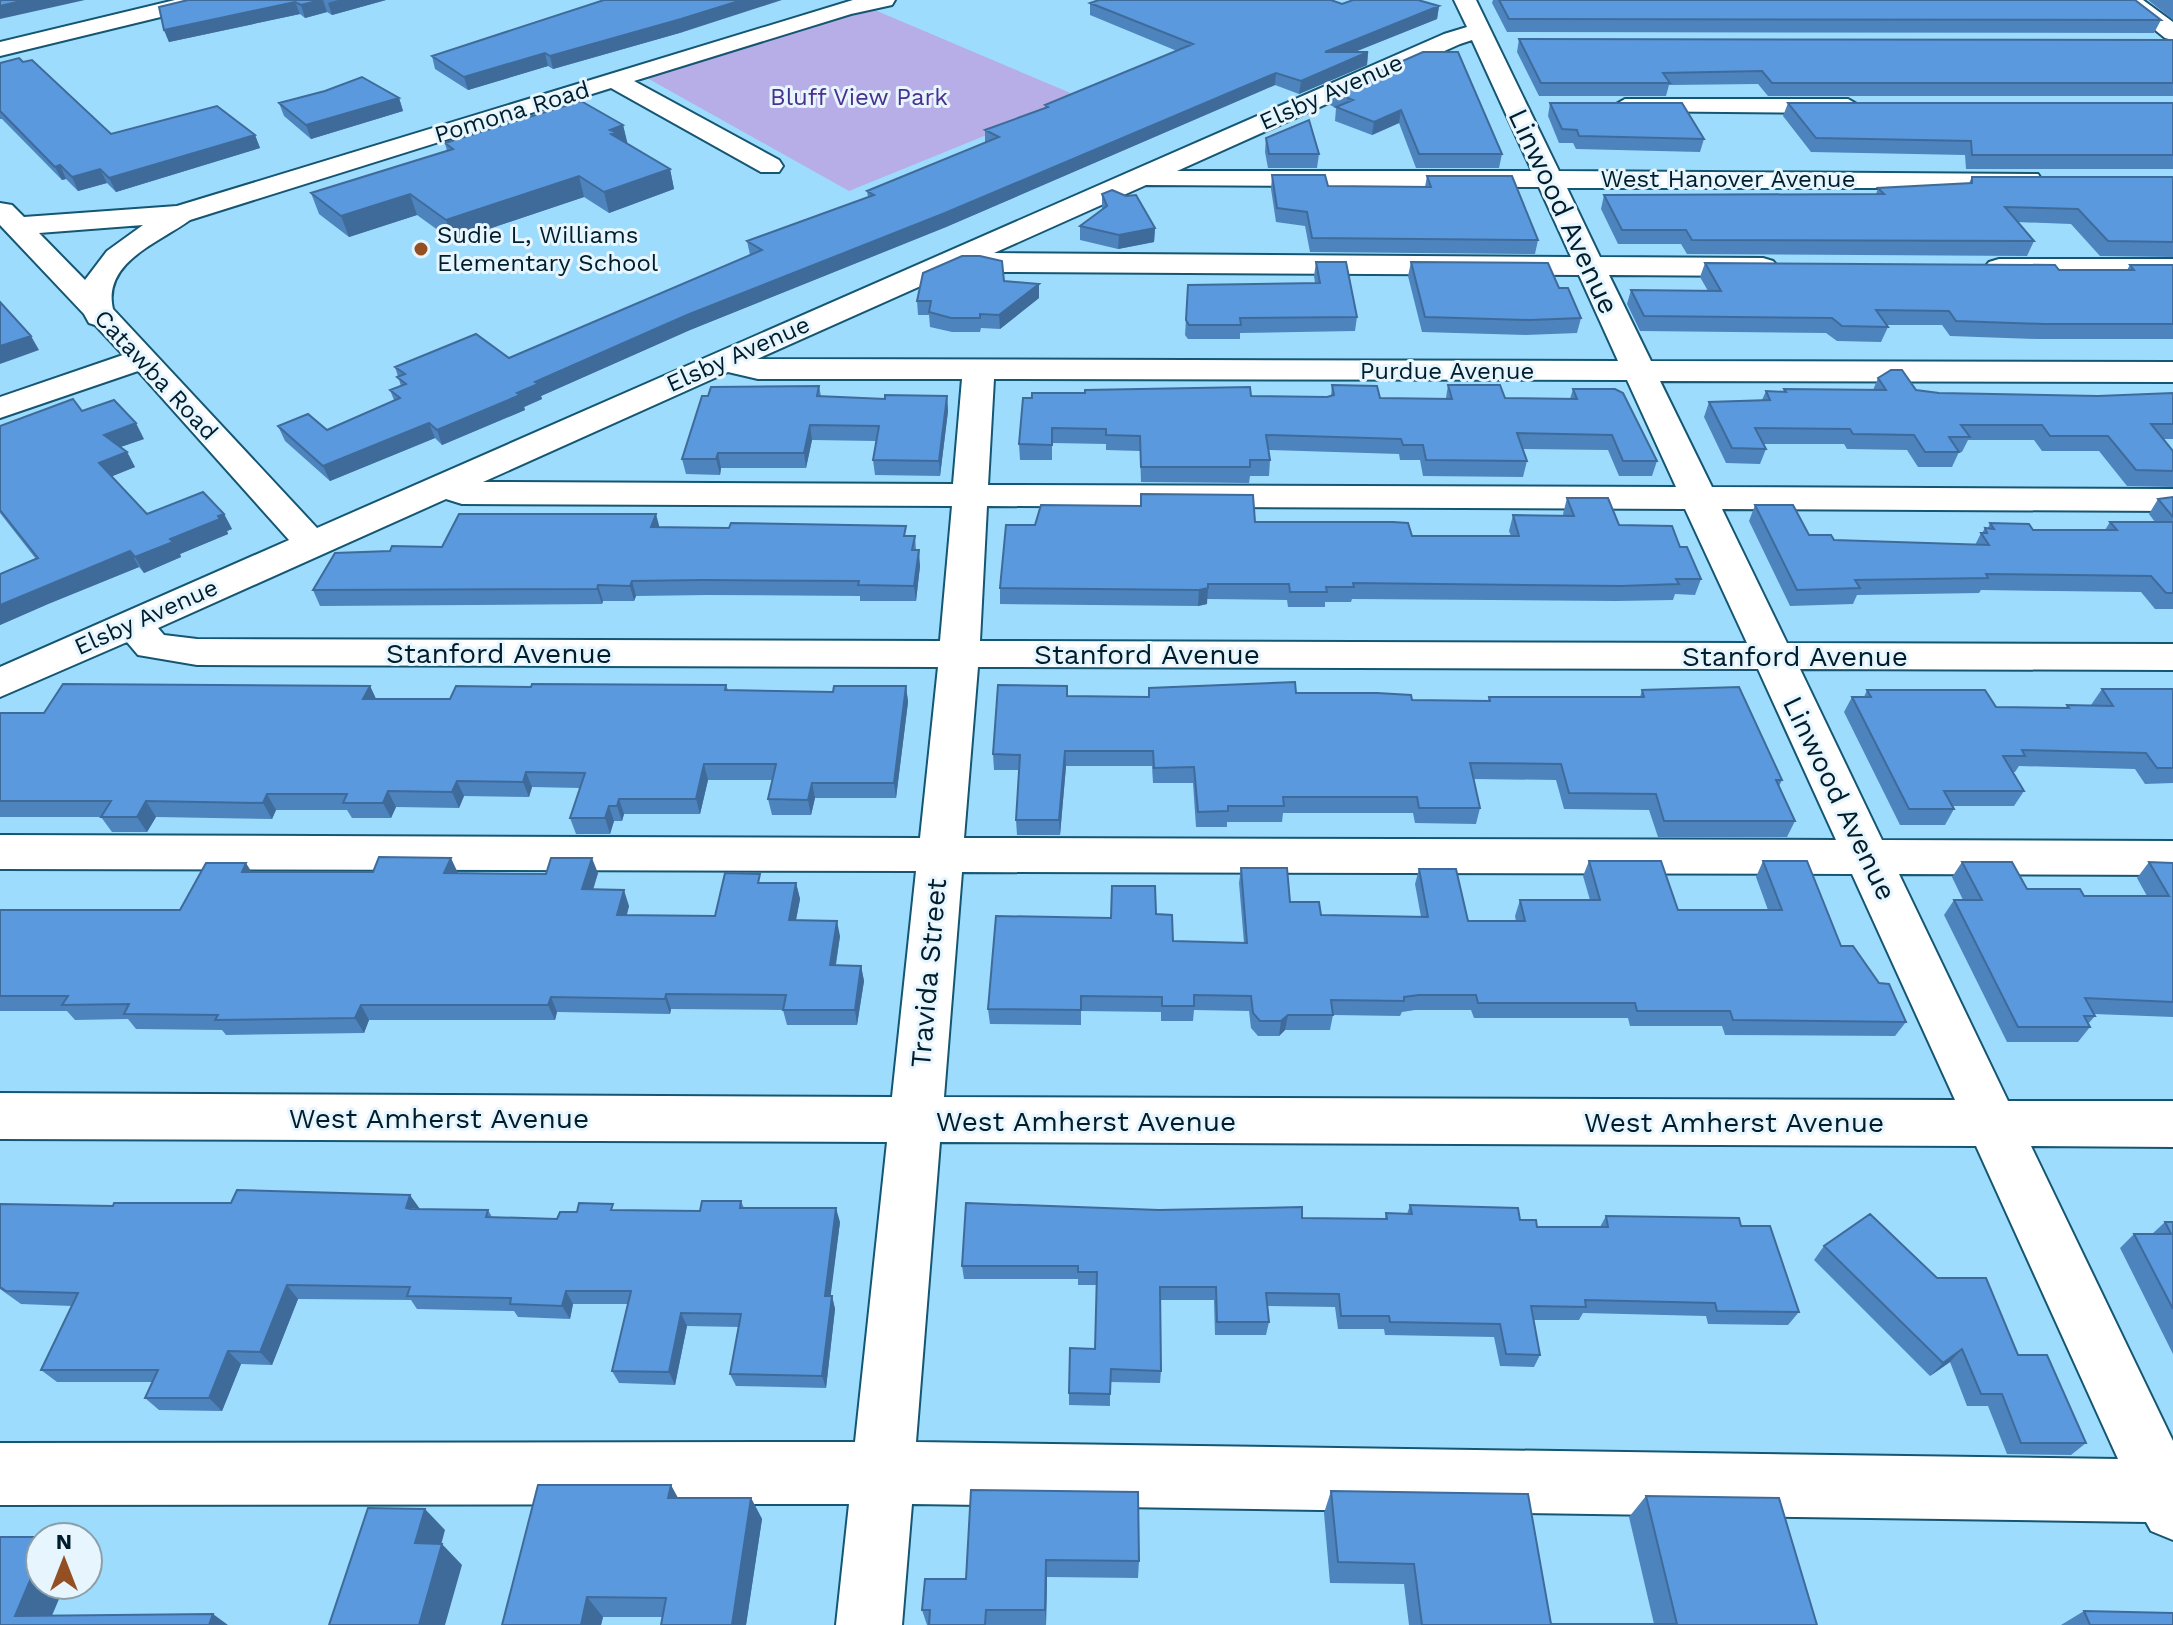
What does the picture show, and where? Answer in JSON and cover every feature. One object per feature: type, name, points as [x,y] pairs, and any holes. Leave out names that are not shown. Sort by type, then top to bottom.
[{"type":"street","points":[[0,49],[202,0]]},
{"type":"street","name":"Pomona Road","points":[[100,317],[95,295],[103,275],[143,237],[179,214],[852,4],[884,0]]},
{"type":"street","name":"Linwood Avenue","points":[[1465,0],[1493,38],[1530,106],[1548,179],[2170,1497]]},
{"type":"street","points":[[2129,0],[2173,33]]},
{"type":"street","name":"Elsby Avenue","points":[[0,683],[1452,39],[1493,38]]},
{"type":"street","points":[[2142,43],[2173,43]]},
{"type":"street","points":[[614,80],[770,166]]},
{"type":"street","points":[[1593,106],[1875,106]]},
{"type":"street","name":"West Hanover Avenue","points":[[1139,178],[2048,180]]},
{"type":"street","name":"Pomona Road","points":[[9,218],[179,214]]},
{"type":"street","name":"Catawba Road","points":[[9,218],[100,317],[144,358],[311,543]]},
{"type":"street","points":[[967,253],[995,263],[1796,267]]},
{"type":"street","points":[[1969,267],[2173,268]]},
{"type":"street","points":[[0,408],[144,358]]},
{"type":"street","name":"Purdue Avenue","points":[[721,361],[758,369],[2173,372]]},
{"type":"street","name":"Travida Street","points":[[869,1625],[959,653],[979,370]]},
{"type":"street","points":[[443,485],[462,493],[2173,500]]},
{"type":"street","name":"Stanford Avenue","points":[[132,624],[152,646],[197,652],[2173,657]]},
{"type":"street","points":[[0,852],[2173,858]]},
{"type":"street","name":"West Amherst Avenue","points":[[0,1116],[2173,1124]]},
{"type":"street","points":[[0,1474],[883,1473],[2170,1497]]},
{"type":"green space","name":"Bluff View Park","points":[[870,8],[1080,97],[849,191],[647,78]]},
{"type":"building","points":[[0,0],[25,0],[0,6]]},
{"type":"building","points":[[188,0],[321,0],[301,5],[295,2],[164,30],[159,7]]},
{"type":"building","points":[[604,0],[742,0],[550,56],[545,53],[464,77],[432,56]]},
{"type":"building","points":[[1099,0],[1331,0],[1342,4],[1353,0],[1418,0],[1439,6],[1325,52],[1368,52],[1301,81],[1276,73],[945,213],[687,315],[535,382],[538,384],[517,393],[520,395],[437,430],[429,423],[323,466],[278,426],[308,414],[327,430],[400,398],[390,390],[406,384],[397,377],[405,374],[395,367],[476,334],[509,358],[762,250],[747,241],[874,195],[867,191],[999,137],[985,130],[1048,107],[1045,105],[1193,44],[1090,3]]},
{"type":"building","points":[[1499,0],[2135,0],[2161,20],[1509,19]]},
{"type":"building","points":[[1519,39],[2173,40],[2173,83],[1772,83],[1762,71],[1663,73],[1670,83],[1541,83]]},
{"type":"building","points":[[1423,52],[1458,52],[1502,154],[1419,154],[1401,110],[1374,122],[1336,107],[1353,100],[1332,92]]},
{"type":"building","points":[[19,58],[23,62],[32,60],[111,134],[217,106],[255,135],[109,178],[100,169],[72,177],[60,165],[55,167],[0,111],[0,63]]},
{"type":"building","points":[[362,77],[399,98],[306,125],[279,103],[325,91]]},
{"type":"building","points":[[581,101],[623,125],[610,130],[615,132],[611,134],[670,169],[604,192],[579,176],[446,220],[410,194],[341,216],[311,193],[453,149],[445,143]]},
{"type":"building","points":[[1550,103],[1682,103],[1704,139],[1579,136],[1577,130],[1562,129]]},
{"type":"building","points":[[1788,103],[2173,103],[2173,155],[1972,155],[1971,141],[1816,138]]},
{"type":"building","points":[[1309,120],[1319,154],[1269,154],[1266,138]]},
{"type":"building","points":[[1272,175],[1325,175],[1328,186],[1431,187],[1427,176],[1512,176],[1538,240],[1312,238],[1307,212],[1277,208]]},
{"type":"building","points":[[1972,177],[2173,177],[2173,242],[2108,241],[2078,209],[2005,207],[2034,241],[1692,240],[1686,230],[1622,230],[1604,195],[1884,194],[1878,188],[1972,183]]},
{"type":"building","points":[[1112,190],[1126,196],[1136,195],[1155,228],[1119,235],[1080,226],[1107,206],[1102,194]]},
{"type":"building","points":[[962,256],[1002,261],[1004,281],[1039,284],[999,315],[951,318],[929,312],[931,301],[917,301],[923,273]]},
{"type":"building","points":[[1316,262],[1346,262],[1357,317],[1240,318],[1241,325],[1189,325],[1186,320],[1188,285],[1320,283]]},
{"type":"building","points":[[1411,262],[1548,263],[1559,288],[1568,288],[1581,318],[1425,317]]},
{"type":"building","points":[[1705,263],[2055,265],[2059,270],[2134,270],[2130,265],[2173,265],[2173,324],[1956,321],[1949,311],[1876,310],[1888,327],[1842,326],[1832,318],[1644,316],[1631,290],[1721,291]]},
{"type":"building","points":[[0,302],[31,336],[0,346]]},
{"type":"building","points":[[1891,370],[1902,370],[1916,390],[1939,393],[2098,396],[2173,393],[2173,424],[2151,424],[2173,451],[2173,471],[2136,470],[2108,436],[2050,436],[2042,425],[1961,425],[1970,437],[1949,437],[1959,452],[1925,452],[1914,435],[1853,434],[1850,429],[1755,428],[1766,449],[1732,448],[1709,402],[1770,400],[1766,391],[1786,392],[1784,389],[1886,390],[1878,378]]},
{"type":"building","points":[[1332,385],[1377,386],[1380,398],[1452,399],[1448,385],[1500,385],[1505,398],[1577,399],[1573,389],[1615,389],[1623,393],[1657,461],[1623,461],[1612,435],[1517,433],[1527,461],[1426,460],[1423,445],[1403,445],[1401,439],[1266,435],[1270,460],[1250,460],[1250,467],[1141,467],[1140,436],[1106,435],[1106,429],[1052,428],[1052,445],[1019,444],[1023,398],[1032,398],[1032,393],[1250,387],[1251,396],[1327,397],[1334,395]]},
{"type":"building","points":[[819,386],[817,396],[885,399],[885,395],[947,396],[939,461],[873,460],[879,426],[810,425],[804,453],[718,453],[716,459],[682,459],[702,396],[708,396],[711,387]]},
{"type":"building","points":[[73,399],[82,411],[114,400],[136,423],[104,435],[127,452],[99,463],[147,514],[203,492],[224,514],[218,516],[220,519],[170,539],[173,542],[135,557],[130,551],[0,605],[0,574],[38,558],[0,510],[0,426]]},
{"type":"building","points":[[1141,494],[1253,495],[1255,522],[1408,523],[1412,536],[1519,536],[1513,515],[1574,516],[1567,498],[1608,498],[1619,525],[1672,526],[1680,547],[1687,547],[1701,579],[1676,579],[1679,584],[1621,586],[1353,583],[1354,587],[1326,587],[1327,592],[1290,592],[1289,584],[1208,584],[1208,588],[1199,590],[1000,588],[1006,525],[1035,525],[1041,505],[1141,506]]},
{"type":"building","points":[[2173,497],[2173,517],[2158,499]]},
{"type":"building","points":[[1755,505],[1793,505],[1809,535],[1831,535],[1834,540],[1989,545],[1981,533],[1987,533],[1985,528],[1994,529],[1990,523],[2029,524],[2033,530],[2117,530],[2110,522],[2173,522],[2173,593],[2166,593],[2151,576],[1986,574],[1988,578],[1855,580],[1860,588],[1797,590]]},
{"type":"building","points":[[459,514],[656,514],[651,527],[729,528],[731,523],[906,526],[904,536],[915,536],[912,550],[919,550],[914,586],[858,585],[859,581],[703,580],[632,581],[630,586],[598,585],[597,589],[313,590],[335,553],[390,551],[392,546],[442,547]]},
{"type":"building","points":[[1295,682],[1296,693],[1377,693],[1411,695],[1412,700],[1490,701],[1489,697],[1644,697],[1642,690],[1739,687],[1782,780],[1776,780],[1795,821],[1664,821],[1656,794],[1569,793],[1561,764],[1470,763],[1480,808],[1419,808],[1417,797],[1283,797],[1284,806],[1228,806],[1228,811],[1198,812],[1194,767],[1154,768],[1153,751],[1065,751],[1059,820],[1016,820],[1020,755],[993,754],[998,685],[1067,686],[1067,696],[1149,697],[1149,688]]},
{"type":"building","points":[[63,684],[370,686],[363,699],[450,699],[456,686],[531,687],[532,684],[726,685],[725,690],[833,692],[834,686],[906,686],[894,783],[812,783],[808,800],[768,799],[776,764],[704,764],[696,799],[619,799],[617,806],[609,806],[605,818],[570,818],[585,773],[526,772],[523,782],[457,781],[452,792],[388,791],[383,803],[343,803],[347,794],[267,794],[263,803],[146,801],[137,817],[101,817],[111,801],[0,801],[0,713],[44,713]]},
{"type":"building","points":[[2102,689],[2173,689],[2173,768],[2157,768],[2146,753],[2022,750],[2025,756],[2003,756],[2024,791],[1944,791],[1954,809],[1909,809],[1852,697],[1871,697],[1867,690],[1985,690],[1996,707],[2113,706]]},
{"type":"building","points":[[379,857],[451,858],[444,873],[546,874],[551,858],[592,858],[582,889],[624,890],[617,915],[715,916],[725,873],[760,874],[758,883],[796,883],[789,920],[837,921],[830,965],[861,966],[855,1010],[783,1010],[786,995],[666,994],[665,999],[551,997],[548,1005],[361,1005],[355,1018],[215,1020],[218,1015],[124,1014],[129,1004],[62,1005],[68,996],[0,996],[0,910],[180,910],[206,863],[246,863],[242,872],[373,872]]},
{"type":"building","points":[[1589,861],[1661,861],[1678,910],[1782,910],[1763,861],[1807,861],[1841,946],[1853,946],[1879,983],[1889,984],[1906,1022],[1733,1020],[1730,1011],[1637,1011],[1635,1003],[1478,1003],[1476,995],[1419,995],[1404,997],[1404,1001],[1331,1000],[1333,1015],[1288,1015],[1281,1021],[1260,1021],[1253,1013],[1251,996],[1194,995],[1194,1006],[1162,1006],[1162,997],[1081,996],[1081,1010],[988,1009],[996,916],[1111,918],[1112,886],[1155,886],[1156,914],[1172,915],[1173,941],[1247,943],[1241,868],[1287,868],[1290,902],[1319,902],[1321,915],[1428,917],[1419,869],[1456,869],[1468,921],[1525,921],[1520,900],[1600,900]]},
{"type":"building","points":[[1962,862],[2012,862],[2027,889],[2080,889],[2084,896],[2169,896],[2149,862],[2173,863],[2173,1002],[2085,998],[2095,1016],[2084,1016],[2090,1027],[2018,1027],[1954,900],[1982,900]]},
{"type":"building","points":[[237,1190],[410,1195],[406,1208],[488,1210],[486,1217],[557,1219],[560,1212],[577,1212],[579,1203],[613,1204],[611,1210],[700,1211],[702,1201],[741,1201],[740,1208],[836,1208],[825,1296],[832,1296],[822,1376],[730,1374],[741,1314],[681,1313],[669,1372],[612,1371],[631,1291],[566,1291],[562,1306],[510,1304],[511,1298],[407,1296],[410,1287],[287,1285],[260,1352],[228,1351],[209,1398],[145,1398],[158,1370],[41,1370],[78,1293],[6,1291],[0,1287],[0,1204],[113,1206],[114,1203],[231,1203]]},
{"type":"building","points":[[966,1203],[1159,1210],[1302,1207],[1302,1218],[1387,1219],[1386,1213],[1412,1214],[1410,1205],[1518,1208],[1520,1220],[1536,1220],[1537,1227],[1608,1227],[1606,1216],[1739,1218],[1741,1226],[1770,1226],[1799,1312],[1717,1311],[1715,1303],[1585,1300],[1586,1307],[1531,1306],[1540,1355],[1506,1354],[1500,1324],[1390,1322],[1389,1316],[1341,1316],[1339,1294],[1266,1293],[1269,1322],[1217,1322],[1216,1287],[1160,1287],[1161,1371],[1111,1369],[1110,1394],[1069,1393],[1070,1348],[1095,1349],[1097,1272],[1078,1272],[1078,1266],[962,1266]]},
{"type":"building","points":[[1870,1214],[1937,1278],[1986,1278],[2018,1355],[2047,1355],[2086,1443],[2021,1443],[2002,1394],[1981,1394],[1962,1349],[1943,1363],[1824,1246]]},
{"type":"building","points":[[2165,1222],[2173,1222],[2173,1309],[2134,1234],[2171,1234]]},
{"type":"building","points":[[538,1485],[671,1485],[668,1498],[751,1498],[732,1625],[661,1625],[666,1598],[587,1597],[581,1625],[502,1625]]},
{"type":"building","points":[[971,1490],[1138,1492],[1139,1561],[1046,1560],[1045,1610],[986,1610],[985,1625],[929,1625],[930,1610],[922,1610],[925,1579],[966,1579]]},
{"type":"building","points":[[1331,1491],[1528,1494],[1551,1624],[1677,1624],[1646,1496],[1779,1498],[1817,1625],[1422,1625],[1414,1564],[1338,1562]]},
{"type":"building","points":[[368,1508],[425,1509],[415,1543],[442,1544],[419,1625],[329,1625]]},
{"type":"building","points":[[0,1537],[24,1537],[24,1595],[15,1616],[213,1614],[209,1625],[0,1625]]},
{"type":"building","points":[[2084,1611],[2173,1613],[2173,1625],[2090,1625]]},
{"type":"place","name":"Sudie L, Williams Elementary School","points":[[421,249]]}]
